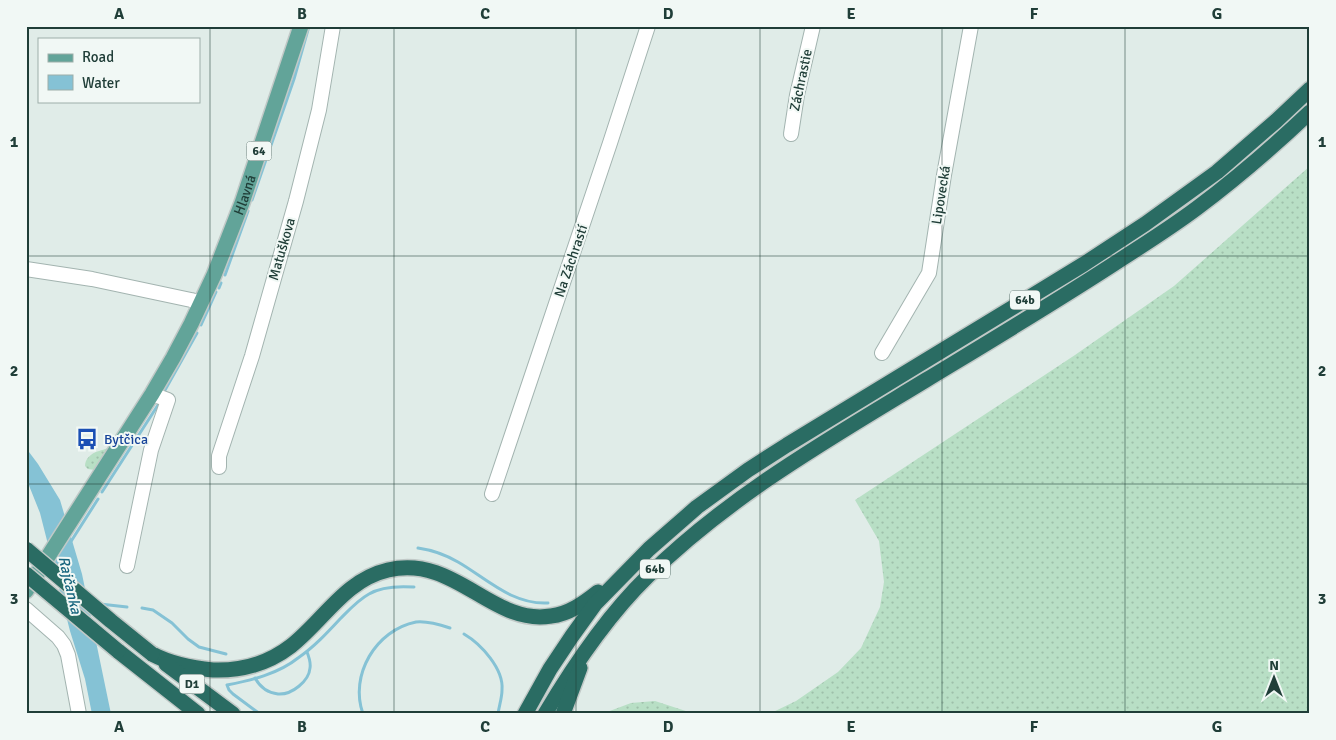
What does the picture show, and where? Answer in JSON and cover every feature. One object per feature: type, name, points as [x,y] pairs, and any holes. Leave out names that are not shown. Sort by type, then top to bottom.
[{"type":"highway","name":"64b","points":[[525,714],[550,669],[595,604],[669,530],[748,470],[1084,264],[1186,195],[1247,147],[1310,89]]},
{"type":"highway","name":"64b","points":[[545,714],[565,680],[626,600],[647,577],[703,526],[762,483],[854,424],[1078,287],[1165,231],[1251,166],[1310,112]]},
{"type":"highway","name":"D1","points":[[26,549],[152,654],[233,714]]},
{"type":"highway","points":[[152,654],[177,664],[207,669],[235,669],[258,664],[291,646],[356,584],[377,574],[399,568],[422,569],[442,574],[506,609],[534,617],[553,616],[573,609],[622,576]]},
{"type":"highway","name":"D1","points":[[26,574],[80,620],[198,714]]},
{"type":"highway","points":[[563,714],[587,650]]},
{"type":"main road","name":"Hlavná","points":[[26,591],[152,394],[201,303],[227,244],[242,203],[301,26]]},
{"type":"street","name":"Matuškova","points":[[219,467],[219,456],[252,356],[319,110],[333,26]]},
{"type":"street","name":"Na Záchrastí","points":[[492,494],[648,26]]},
{"type":"street","name":"Záchrastie","points":[[791,134],[796,95],[813,26]]},
{"type":"street","name":"Lipovecká","points":[[882,353],[929,273],[944,175],[971,26]]},
{"type":"street","points":[[26,269],[92,279],[201,303]]},
{"type":"street","points":[[127,566],[151,450],[168,400],[152,394]]},
{"type":"street","points":[[26,609],[58,637],[64,645],[68,655],[79,714]]},
{"type":"green space","points":[[1310,166],[1310,714],[769,714],[796,701],[838,672],[861,648],[880,607],[884,582],[879,541],[855,500],[1075,355],[1174,286]]},
{"type":"green space","points":[[109,448],[95,470],[88,469],[85,466],[90,455]]},
{"type":"green space","points":[[655,701],[695,714],[606,714],[631,703]]},
{"type":"water","name":"Rajčanka","points":[[26,448],[60,500],[82,574],[111,714],[92,714],[85,679],[70,631],[40,513],[26,478]]},
{"type":"waterway","points":[[252,200],[294,79],[309,26]]},
{"type":"waterway","points":[[225,275],[248,211]]},
{"type":"waterway","points":[[219,288],[221,283]]},
{"type":"waterway","points":[[201,325],[216,292]]},
{"type":"waterway","points":[[165,390],[197,333]]},
{"type":"waterway","points":[[102,492],[158,405]]},
{"type":"waterway","points":[[70,543],[98,499]]},
{"type":"waterway","points":[[418,548],[434,551],[453,559],[511,595],[523,600],[548,603]]},
{"type":"waterway","points":[[260,714],[233,694],[227,685],[264,676],[290,664],[315,645],[354,605],[374,591],[385,588],[414,587]]},
{"type":"waterway","points":[[100,604],[127,607]]},
{"type":"waterway","points":[[142,608],[153,610],[172,623],[199,647],[226,654]]},
{"type":"waterway","points":[[363,714],[360,684],[369,656],[378,644],[389,634],[416,622],[450,628]]},
{"type":"waterway","points":[[464,634],[484,651],[499,674],[502,682],[502,696],[498,714]]},
{"type":"waterway","points":[[255,678],[265,689],[274,693],[283,694],[294,690],[307,678],[309,673],[310,664],[307,652]]},
{"type":"place","name":"Bytčica","points":[[87,439]]}]
